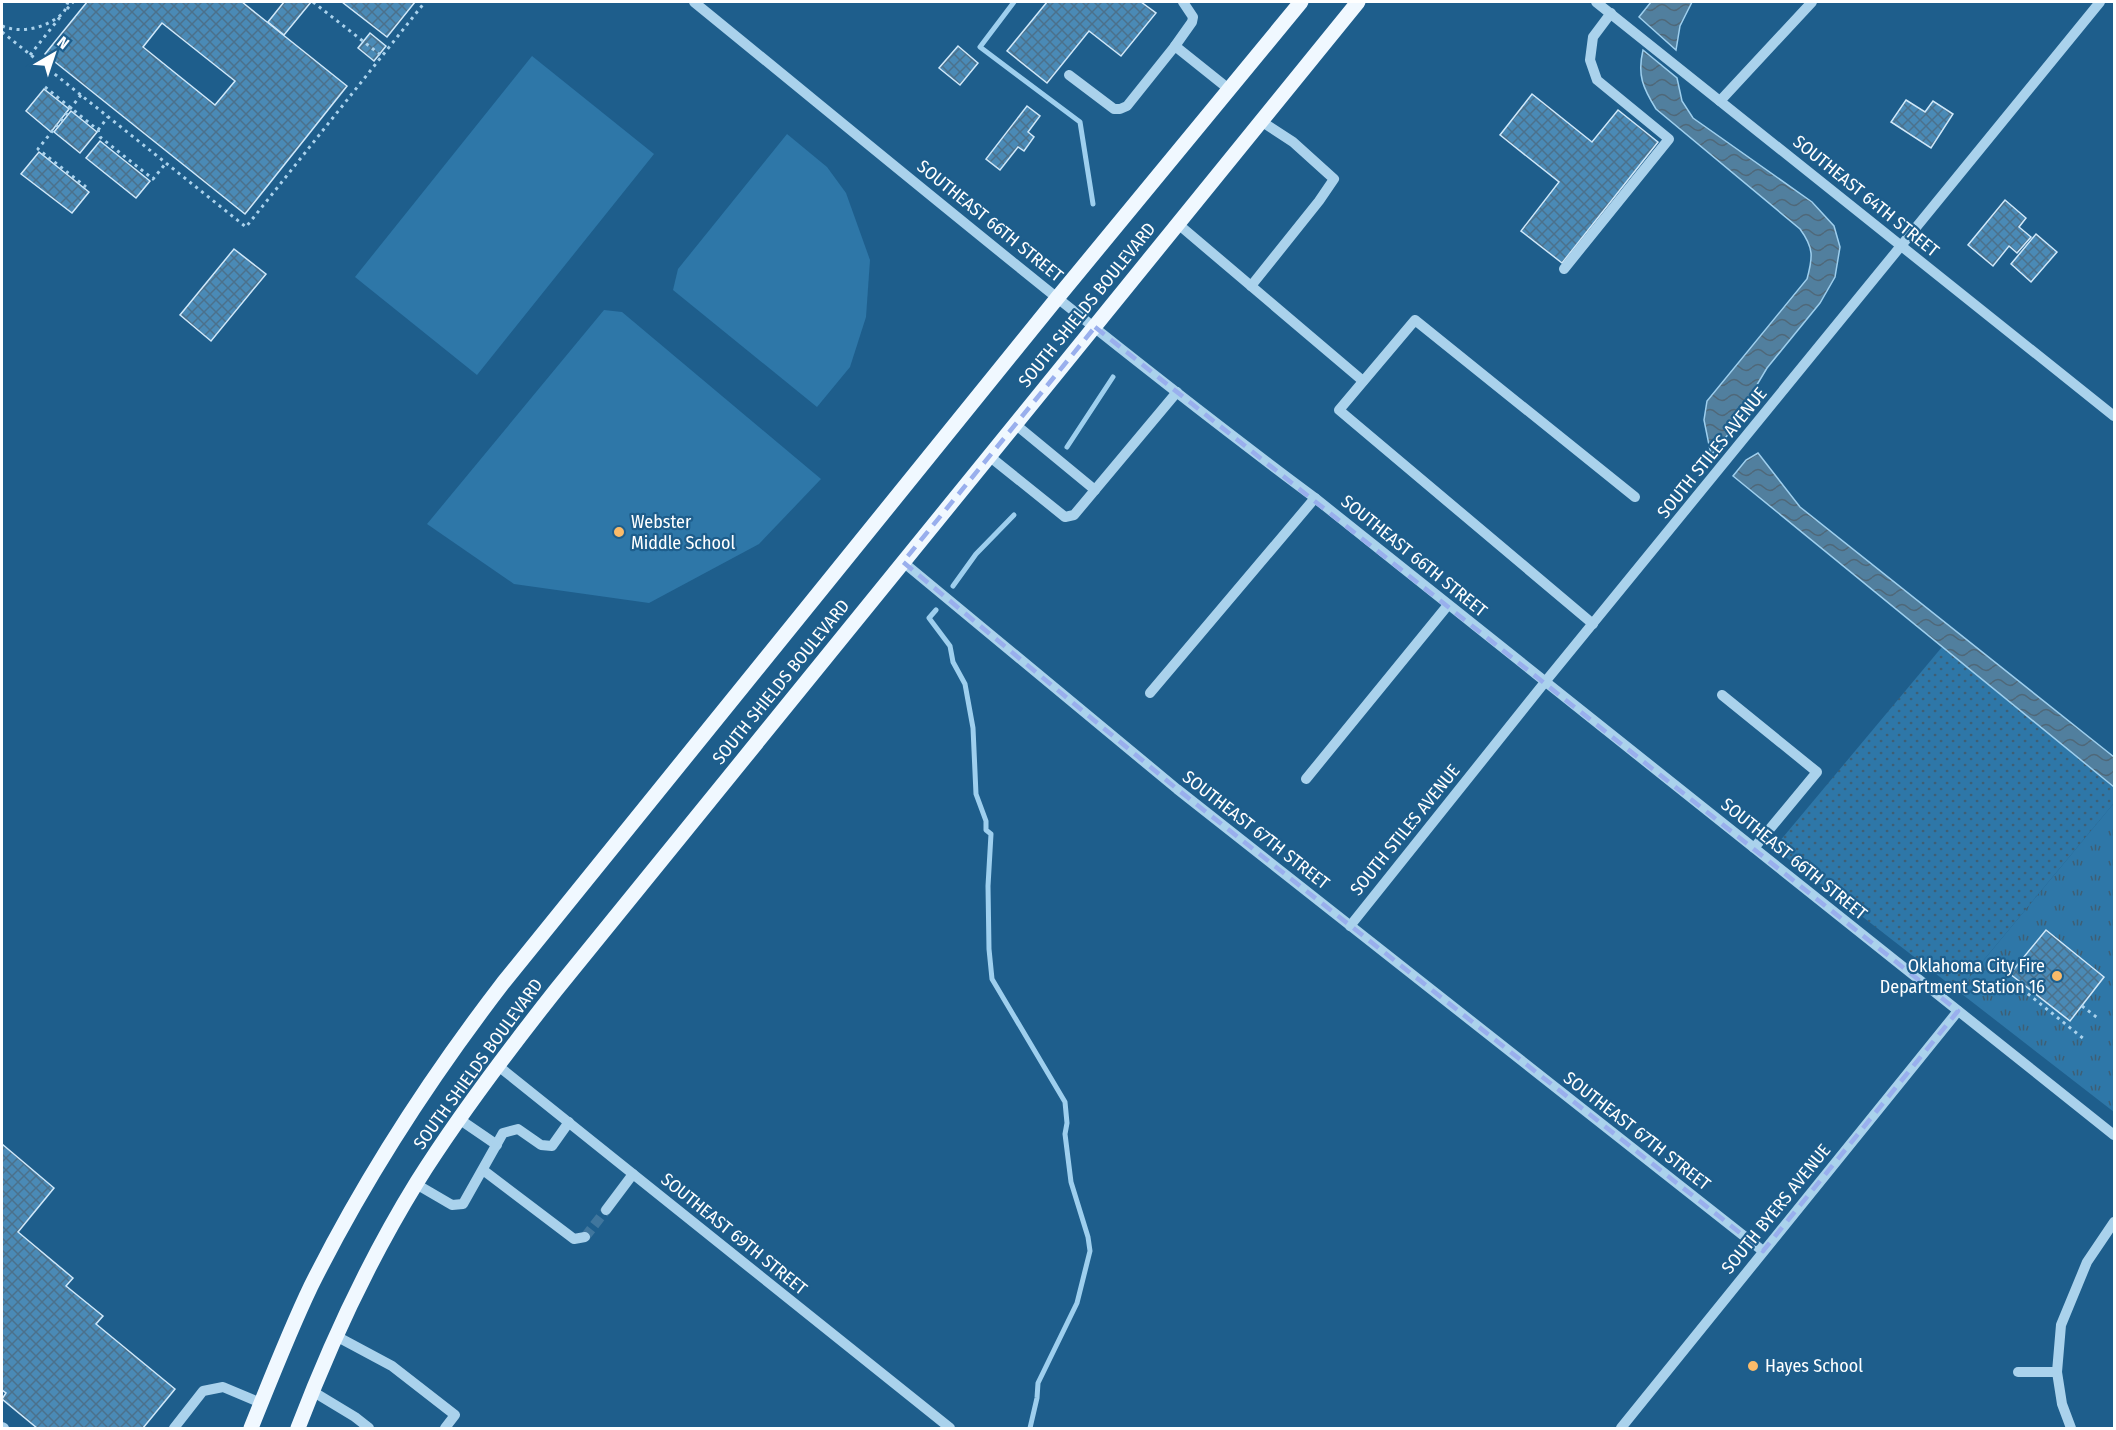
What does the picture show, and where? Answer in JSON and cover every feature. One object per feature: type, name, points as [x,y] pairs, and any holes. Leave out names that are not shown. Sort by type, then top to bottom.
[{"type":"main road","name":"SOUTH SHIELDS BOULEVARD","points":[[251,1428],[296,1320],[335,1240],[381,1158],[421,1094],[462,1036],[510,973],[1058,297],[1301,2]]},
{"type":"main road","name":"SOUTH SHIELDS BOULEVARD","points":[[298,1428],[336,1335],[380,1249],[416,1184],[497,1065],[1358,2]]},
{"type":"street","name":"SOUTHEAST 66TH STREET","points":[[694,2],[1095,327],[1315,498],[2115,1135]]},
{"type":"street","points":[[1069,75],[1114,109],[1127,106],[1192,22],[1193,17],[1183,2]]},
{"type":"street","name":"SOUTHEAST 64TH STREET","points":[[1596,2],[2115,416]]},
{"type":"street","points":[[1720,101],[1812,2]]},
{"type":"street","name":"SOUTH STILES AVENUE","points":[[1350,926],[1545,682],[2100,2]]},
{"type":"street","points":[[1564,269],[1669,139],[1597,80],[1590,60],[1593,37],[1611,13]]},
{"type":"street","points":[[1174,46],[1230,90]]},
{"type":"street","points":[[1251,286],[1334,179],[1293,142],[1261,121]]},
{"type":"street","points":[[1178,224],[1363,381]]},
{"type":"street","points":[[1593,624],[1339,410],[1415,320],[1635,497]]},
{"type":"street","points":[[989,456],[1065,517],[1074,515],[1177,392]]},
{"type":"street","points":[[1015,424],[1095,490]]},
{"type":"street","points":[[1150,693],[1315,498]]},
{"type":"street","name":"SOUTHEAST 67TH STREET","points":[[903,562],[1177,789],[1763,1251]]},
{"type":"street","points":[[1306,778],[1448,605]]},
{"type":"street","points":[[1722,695],[1817,772],[1754,848]]},
{"type":"street","name":"SOUTH BYERS AVENUE","points":[[1621,1428],[1958,1011]]},
{"type":"street","name":"SOUTHEAST 69TH STREET","points":[[497,1065],[950,1428]]},
{"type":"street","points":[[459,1119],[496,1145]]},
{"type":"street","points":[[416,1184],[452,1205],[463,1204],[503,1132],[518,1129],[541,1145],[552,1146],[569,1122]]},
{"type":"street","points":[[483,1170],[574,1239],[585,1237]]},
{"type":"street","points":[[606,1210],[633,1174]]},
{"type":"street","points":[[2071,1428],[2062,1404],[2057,1372],[2061,1325],[2087,1262],[2115,1222]]},
{"type":"street","points":[[336,1335],[392,1366],[455,1415],[445,1428]]},
{"type":"street","points":[[2018,1372],[2057,1372]]},
{"type":"street","points":[[174,1428],[203,1391],[223,1387],[261,1403]]},
{"type":"street","points":[[312,1391],[369,1428]]},
{"type":"path","points":[[2,26],[24,31],[38,27],[63,14],[68,2]]},
{"type":"path","points":[[30,55],[73,2]]},
{"type":"path","points":[[313,2],[381,56]]},
{"type":"path","points":[[2,32],[246,227],[424,2]]},
{"type":"path","points":[[45,87],[98,130],[100,137],[153,179],[166,163]]},
{"type":"path","points":[[81,95],[38,149],[86,187]]},
{"type":"path","points":[[98,130],[109,117]]},
{"type":"path","points":[[2022,989],[2084,1039]]},
{"type":"path","points":[[2082,1006],[2099,1019]]},
{"type":"highlighted area","points":[[1095,327],[1958,1011],[1763,1251],[1177,789],[903,562]]},
{"type":"green space","points":[[532,56],[654,154],[477,375],[355,277]]},
{"type":"green space","points":[[787,134],[827,167],[846,193],[870,260],[866,317],[850,367],[817,407],[673,290],[678,269]]},
{"type":"green space","points":[[604,310],[622,312],[821,479],[759,544],[649,603],[514,584],[427,524]]},
{"type":"green space","points":[[1942,647],[2114,787],[2114,803],[1958,991],[1774,848]]},
{"type":"green space","points":[[2114,803],[2114,1112],[1958,991]]},
{"type":"water","points":[[1651,2],[1692,2],[1680,26],[1676,50],[1639,17]]},
{"type":"water","points":[[1643,50],[1677,78],[1682,101],[1693,118],[1812,202],[1834,226],[1840,247],[1835,277],[1820,303],[1767,368],[1755,388],[1751,407],[1711,455],[1704,420],[1707,401],[1807,279],[1810,247],[1800,229],[1656,109],[1642,81]]},
{"type":"water","points":[[1758,453],[1800,507],[2114,757],[2114,787],[1733,476],[1746,460]]},
{"type":"building","points":[[87,2],[242,2],[347,86],[245,214],[45,54]],"holes":[[[162,23],[235,81],[215,105],[143,47]]]},
{"type":"building","points":[[284,2],[311,2],[284,35],[268,22]]},
{"type":"building","points":[[342,2],[415,2],[387,37]]},
{"type":"building","points":[[1047,2],[1141,2],[1156,13],[1121,56],[1089,31],[1047,83],[1007,51]]},
{"type":"building","points":[[370,33],[386,46],[374,61],[358,48]]},
{"type":"building","points":[[958,46],[978,63],[960,85],[939,68]]},
{"type":"building","points":[[44,89],[69,109],[51,132],[26,111]]},
{"type":"building","points":[[1532,94],[1592,142],[1618,110],[1658,142],[1562,263],[1521,231],[1559,182],[1500,135]]},
{"type":"building","points":[[1906,100],[1925,112],[1933,101],[1953,114],[1931,148],[1891,122]]},
{"type":"building","points":[[1027,106],[1040,116],[1028,132],[1034,137],[1024,151],[1018,147],[1000,170],[986,159]]},
{"type":"building","points":[[71,111],[97,132],[80,153],[54,132]]},
{"type":"building","points":[[100,141],[150,181],[136,198],[86,158]]},
{"type":"building","points":[[39,152],[89,192],[72,213],[21,174]]},
{"type":"building","points":[[2005,200],[2026,218],[2019,227],[2031,237],[2017,253],[2009,246],[1993,266],[1968,245]]},
{"type":"building","points":[[2036,234],[2057,252],[2031,282],[2011,264]]},
{"type":"building","points":[[234,249],[266,274],[211,341],[180,315]]},
{"type":"building","name":"Oklahoma City Fire Department Station 16","points":[[2046,930],[2104,977],[2070,1021],[2010,974]]},
{"type":"building","points":[[2,1144],[54,1188],[18,1232],[73,1278],[66,1286],[103,1316],[96,1324],[175,1389],[143,1428],[37,1428],[2,1399],[6,1393],[2,1390]]},
{"type":"waterway","points":[[1014,2],[980,47],[1080,122],[1093,204]]},
{"type":"waterway","points":[[1067,447],[1113,377]]},
{"type":"waterway","points":[[953,586],[976,554],[1014,515]]},
{"type":"waterway","points":[[936,610],[929,618],[950,646],[953,662],[965,684],[973,728],[976,794],[986,821],[986,830],[991,834],[988,886],[992,979],[1065,1102],[1067,1123],[1065,1134],[1071,1182],[1090,1251],[1077,1303],[1038,1383],[1030,1428]]},
{"type":"tunnel","points":[[585,1237],[606,1210]]},
{"type":"place","name":"Webster Middle School","points":[[619,532]]},
{"type":"place","name":"Oklahoma City Fire Department Station 16","points":[[2057,976]]},
{"type":"place","name":"Hayes School","points":[[1753,1366]]}]
